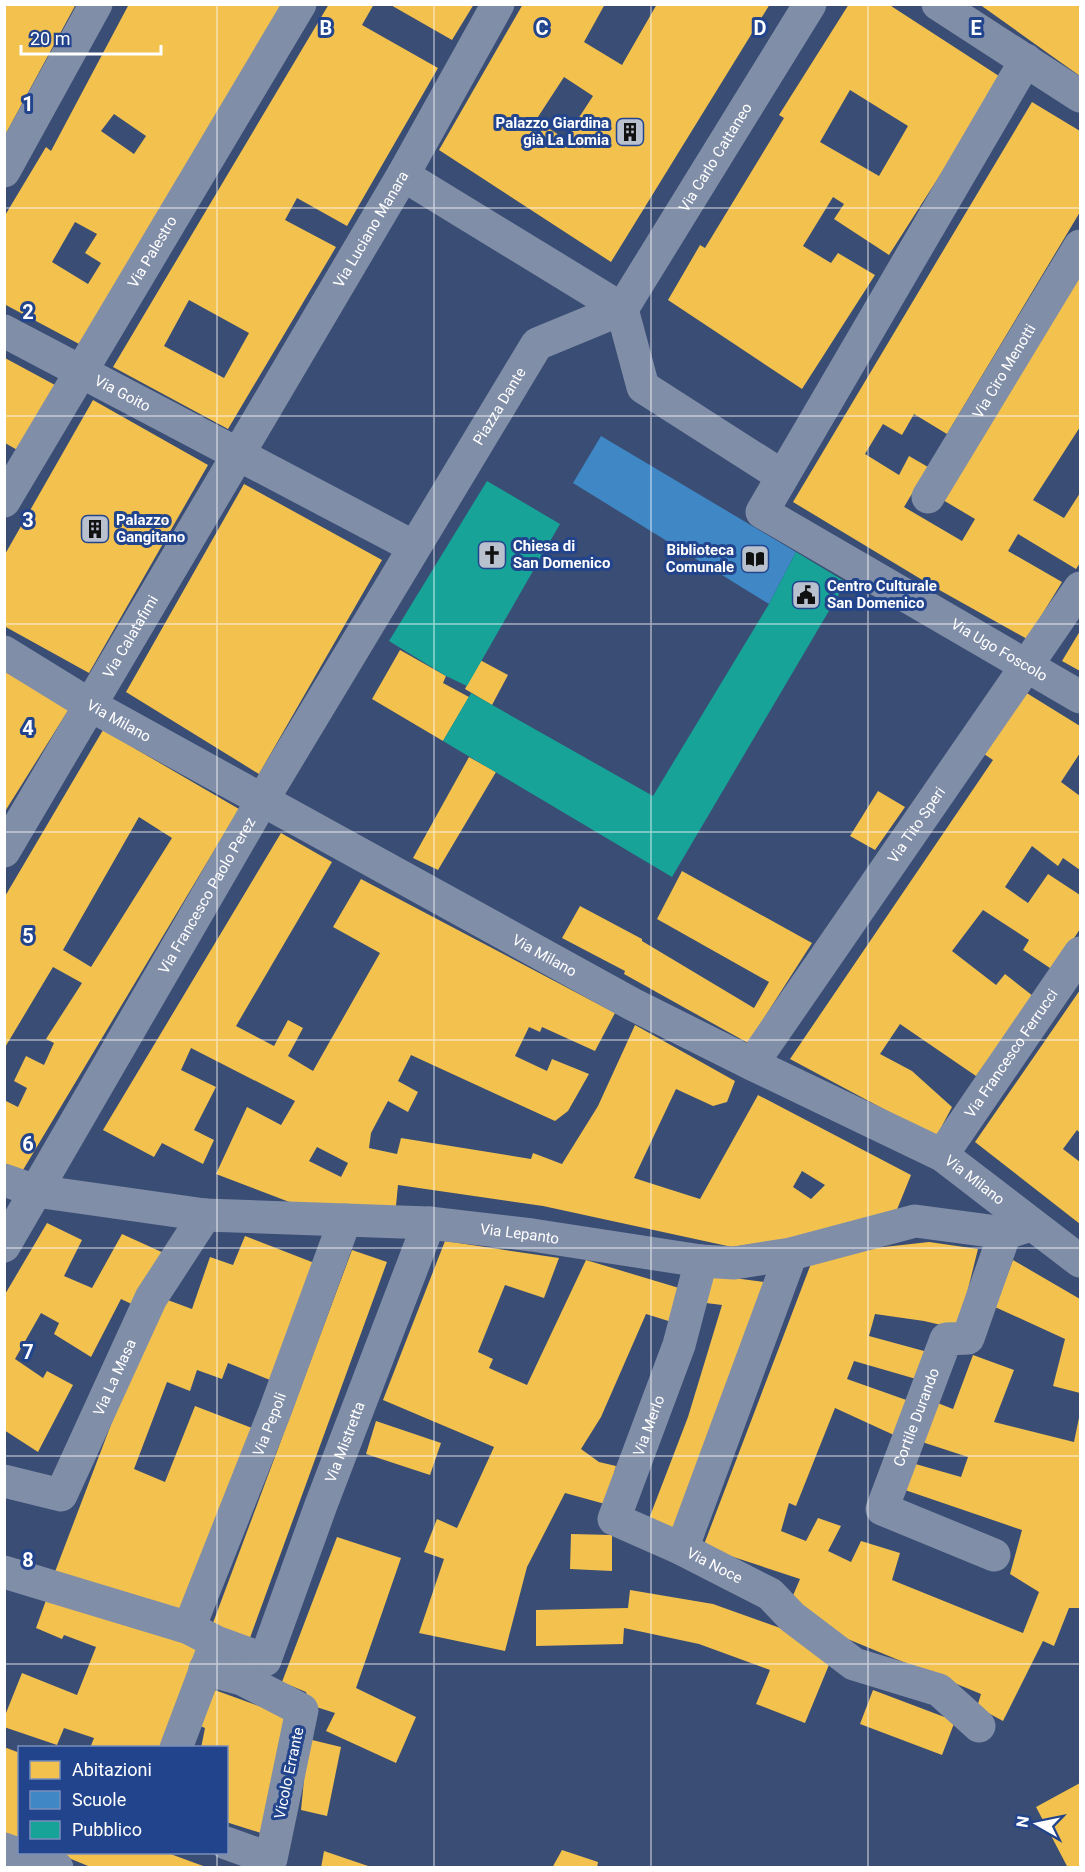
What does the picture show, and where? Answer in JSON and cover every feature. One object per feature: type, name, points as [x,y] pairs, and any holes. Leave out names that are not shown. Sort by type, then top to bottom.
[{"type":"street","points":[[4,171],[96,4]]},
{"type":"street","name":"Via Palestro","points":[[4,501],[300,4]]},
{"type":"street","name":"Via Luciano Manara","points":[[240,454],[403,175],[498,4]]},
{"type":"street","name":"Via Carlo Cattaneo","points":[[622,309],[810,4]]},
{"type":"street","points":[[938,4],[1080,96]]},
{"type":"street","points":[[403,175],[622,309],[642,387],[782,476],[1026,60]]},
{"type":"street","name":"Via Ciro Menotti","points":[[928,498],[1080,246]]},
{"type":"street","name":"Piazza Dante","points":[[414,547],[537,344],[622,309]]},
{"type":"street","name":"Via Goito","points":[[4,331],[82,370],[414,547]]},
{"type":"street","name":"Via Calatafimi","points":[[4,852],[240,454]]},
{"type":"street","name":"Via Ugo Foscolo","points":[[782,476],[762,512],[1080,697]]},
{"type":"street","name":"Via Francesco Paolo Perez","points":[[4,1246],[263,799],[414,547]]},
{"type":"street","name":"Via Tito Speri","points":[[752,1064],[1028,667],[1080,588]]},
{"type":"street","name":"Via Milano","points":[[4,652],[90,705],[632,1004],[942,1155],[1018,1229],[1080,1261]]},
{"type":"street","name":"Via Francesco Ferrucci","points":[[942,1155],[1080,953]]},
{"type":"street","name":"Via Lepanto","points":[[4,1180],[36,1191],[205,1215],[429,1223],[532,1235],[701,1261],[734,1263],[791,1254],[915,1221],[1018,1229]]},
{"type":"street","name":"Via La Masa","points":[[4,1481],[62,1496],[151,1298],[205,1215]]},
{"type":"street","name":"Via Pepoli","points":[[203,1647],[274,1410],[345,1220]]},
{"type":"street","name":"Via Mistretta","points":[[265,1660],[321,1505],[429,1223]]},
{"type":"street","name":"Cortile Durando","points":[[994,1555],[882,1509],[946,1339],[969,1338],[1018,1229]]},
{"type":"street","name":"Via Noce","points":[[791,1254],[682,1549],[770,1594],[792,1617],[854,1664],[939,1689],[979,1726]]},
{"type":"street","name":"Via Merlo","points":[[682,1549],[614,1519],[679,1345],[701,1261]]},
{"type":"street","name":"Vicolo Errante","points":[[4,1572],[203,1647],[265,1660]]},
{"type":"street","points":[[177,1746],[203,1647]]},
{"type":"street","name":"Vicolo Errante","points":[[203,1647],[242,1679],[302,1710],[271,1859],[228,1844]]},
{"type":"street","points":[[4,1849],[57,1868]]},
{"type":"building: Abitazioni","points":[[4,4],[76,4],[4,137]]},
{"type":"building: Abitazioni","points":[[129,4],[284,4],[81,345],[4,304],[4,217],[46,147],[51,151]],"holes":[[[114,114],[146,136],[134,154],[101,131]],[[75,222],[97,234],[85,253],[101,263],[88,284],[52,262]]]},
{"type":"building: Abitazioni","points":[[329,4],[374,4],[362,25],[438,68],[347,226],[297,198],[285,220],[336,247],[228,429],[113,367]],"holes":[[[189,300],[249,333],[224,378],[164,346]]]},
{"type":"building: Abitazioni","points":[[389,4],[474,4],[452,40]]},
{"type":"building: Abitazioni","name":"Palazzo Giardina già La Lomia","points":[[523,4],[605,4],[584,42],[622,65],[657,4],[770,4],[611,262],[439,150]],"holes":[[[564,77],[593,96],[565,139],[536,120]]]},
{"type":"building: Abitazioni","points":[[849,4],[888,4],[1002,78],[889,255],[834,219],[844,204],[833,197],[803,246],[831,263],[838,253],[875,275],[802,389],[668,300],[700,245],[705,248],[784,118],[779,115]],"holes":[[[850,90],[908,126],[879,176],[820,142]]]},
{"type":"building: Abitazioni","points":[[979,4],[1080,4],[1080,76],[1056,59]]},
{"type":"building: Abitazioni","points":[[1032,102],[1080,131],[1080,212],[947,434],[914,414],[902,435],[883,424],[865,454],[899,475],[909,456],[928,467],[904,507],[962,541],[975,519],[943,500],[1080,273],[1080,427],[1033,500],[1064,518],[1080,493],[1080,563],[1076,569],[1018,534],[1008,551],[1062,582],[1027,639],[934,587],[793,502]]},
{"type":"building: Abitazioni","points":[[5,358],[55,385],[19,451],[5,443]]},
{"type":"building: Abitazioni","name":"Palazzo Gangitano","points":[[93,400],[208,465],[89,673],[4,626],[4,556]]},
{"type":"building: Abitazioni","points":[[244,484],[382,560],[259,774],[126,692]]},
{"type":"building: Abitazioni","points":[[1080,631],[1080,671],[1062,661]]},
{"type":"building: Abitazioni","points":[[400,650],[446,676],[443,683],[469,697],[443,741],[372,699]]},
{"type":"building: Abitazioni","points":[[480,660],[508,675],[492,705],[465,689]]},
{"type":"building: Abitazioni","points":[[4,671],[69,709],[4,813]]},
{"type":"building: Abitazioni","points":[[1025,692],[1080,726],[1080,753],[1061,782],[1080,796],[1080,870],[1063,858],[1058,866],[1032,846],[1005,887],[1028,903],[1048,874],[1080,895],[1080,929],[1053,970],[1023,950],[1029,940],[983,910],[952,951],[996,985],[1005,974],[1033,996],[976,1076],[900,1024],[880,1054],[912,1071],[952,1107],[936,1137],[790,1059],[993,760],[984,754]]},
{"type":"building: Abitazioni","points":[[103,730],[239,809],[20,1175],[4,1169],[4,1100],[18,1107],[27,1088],[14,1081],[26,1056],[44,1065],[54,1043],[46,1039],[82,983],[53,967],[4,1049],[4,898]],"holes":[[[139,817],[172,838],[91,967],[63,950]]]},
{"type":"building: Abitazioni","points":[[469,757],[496,772],[438,870],[413,858]]},
{"type":"building: Abitazioni","points":[[878,791],[905,807],[875,850],[850,836]]},
{"type":"building: Abitazioni","points":[[281,833],[332,862],[236,1026],[274,1046],[288,1020],[303,1028],[288,1056],[313,1071],[380,953],[333,927],[361,879],[615,1013],[595,1051],[542,1027],[540,1032],[529,1027],[515,1056],[547,1071],[552,1059],[589,1074],[568,1111],[555,1121],[411,1055],[398,1081],[418,1092],[408,1112],[388,1101],[371,1133],[369,1148],[397,1154],[401,1138],[531,1159],[533,1153],[562,1164],[598,1106],[635,1025],[735,1081],[727,1102],[713,1106],[676,1089],[634,1178],[700,1199],[758,1095],[911,1175],[896,1212],[801,1237],[732,1247],[543,1206],[398,1185],[395,1216],[292,1203],[216,1174],[247,1107],[281,1125],[295,1101],[191,1048],[181,1070],[216,1087],[194,1130],[214,1140],[203,1164],[162,1143],[154,1157],[103,1130]],"holes":[[[317,1147],[348,1163],[341,1177],[309,1161]],[[802,1171],[825,1185],[811,1199],[793,1187]]]},
{"type":"building: Abitazioni","points":[[682,871],[812,943],[748,1043],[624,974],[625,971],[562,938],[580,906],[642,939],[754,1008],[769,982],[657,919]]},
{"type":"building: Abitazioni","points":[[1080,990],[1080,1133],[1077,1130],[1063,1149],[1080,1162],[1080,1224],[975,1142]]},
{"type":"building: Abitazioni","points":[[47,1223],[82,1240],[64,1276],[92,1288],[122,1234],[166,1254],[140,1308],[121,1299],[91,1357],[54,1334],[59,1323],[41,1313],[15,1359],[43,1378],[47,1371],[73,1385],[38,1452],[4,1430],[4,1296]]},
{"type":"building: Abitazioni","points":[[245,1236],[317,1264],[270,1380],[228,1363],[222,1379],[197,1370],[190,1391],[167,1382],[134,1469],[165,1482],[195,1406],[252,1428],[180,1613],[53,1577],[112,1422],[165,1299],[192,1309],[210,1257],[233,1265]]},
{"type":"building: Abitazioni","points":[[445,1241],[559,1258],[544,1298],[505,1285],[478,1352],[493,1359],[489,1368],[527,1385],[586,1260],[689,1291],[678,1324],[646,1314],[601,1417],[581,1449],[599,1462],[616,1466],[605,1504],[565,1493],[527,1567],[505,1651],[419,1633],[444,1559],[424,1552],[437,1519],[457,1528],[494,1447],[383,1400]]},
{"type":"building: Abitazioni","points":[[929,1242],[978,1249],[958,1329],[924,1321],[875,1314],[869,1336],[935,1354],[923,1381],[854,1361],[847,1379],[912,1402],[896,1436],[835,1408],[796,1506],[789,1503],[781,1531],[806,1541],[818,1518],[841,1526],[828,1551],[851,1562],[861,1541],[900,1553],[892,1580],[1023,1633],[1039,1592],[1010,1574],[1022,1530],[902,1489],[912,1463],[961,1477],[968,1457],[922,1442],[935,1402],[953,1409],[973,1355],[1014,1370],[994,1422],[1074,1442],[1080,1413],[1080,1608],[1069,1608],[1054,1646],[1043,1641],[1003,1721],[977,1707],[981,1694],[833,1633],[789,1605],[800,1579],[703,1547],[812,1261],[875,1248]]},
{"type":"building: Abitazioni","points":[[352,1250],[387,1262],[247,1646],[210,1631]]},
{"type":"building: Abitazioni","points":[[1013,1260],[1080,1299],[1080,1393],[1053,1386],[1065,1339],[995,1307]]},
{"type":"building: Abitazioni","points":[[711,1275],[764,1282],[677,1537],[647,1524],[688,1417],[722,1305],[706,1303]]},
{"type":"building: Abitazioni","points":[[376,1421],[441,1443],[430,1475],[366,1454]]},
{"type":"building: Abitazioni","points":[[571,1534],[612,1535],[612,1571],[570,1569]]},
{"type":"building: Abitazioni","points":[[337,1537],[401,1558],[356,1688],[416,1717],[396,1763],[326,1731],[335,1713],[310,1705],[306,1692],[282,1682]]},
{"type":"building: Abitazioni","points":[[630,1590],[713,1604],[797,1634],[831,1660],[805,1723],[756,1704],[770,1670],[699,1644],[624,1628],[623,1644],[536,1646],[536,1610],[628,1608]]},
{"type":"building: Abitazioni","points":[[49,1592],[202,1649],[165,1746],[91,1746],[94,1738],[64,1728],[57,1745],[4,1727],[4,1718],[22,1673],[77,1695],[96,1647],[64,1635],[62,1639],[36,1628]]},
{"type":"building: Abitazioni","points":[[212,1689],[292,1718],[264,1834],[228,1823],[228,1746],[201,1746],[205,1728],[198,1725]]},
{"type":"building: Abitazioni","points":[[873,1690],[955,1721],[942,1755],[860,1724]]},
{"type":"building: Abitazioni","points":[[308,1739],[341,1747],[327,1816],[301,1810]]},
{"type":"building: Abitazioni","points":[[4,1747],[18,1752],[18,1839],[4,1834]]},
{"type":"building: Abitazioni","points":[[1080,1783],[1080,1868],[1068,1868],[1036,1807]]},
{"type":"building: Abitazioni","points":[[562,1850],[598,1862],[597,1868],[552,1868]]},
{"type":"building: Abitazioni","points":[[324,1851],[371,1867],[371,1868],[321,1868]]},
{"type":"building: Abitazioni","points":[[59,1854],[170,1854],[206,1867],[93,1868]]},
{"type":"building: Scuole","points":[[601,436],[796,552],[769,604],[573,483]]},
{"type":"building: Pubblico","name":"Chiesa di San Domenico","points":[[487,481],[560,524],[467,686],[446,676],[389,641]]},
{"type":"building: Pubblico","points":[[796,552],[846,582],[672,877],[443,741],[471,693],[653,796],[769,604]]},
{"type":"place","name":"Palazzo Giardina già La Lomia","points":[[630,132]]},
{"type":"place","name":"Palazzo Gangitano","points":[[95,529]]},
{"type":"place","name":"Chiesa di San Domenico","points":[[492,555]]},
{"type":"place","name":"Biblioteca Comunale","points":[[755,559]]},
{"type":"place","name":"Centro Culturale San Domenico","points":[[806,595]]}]
